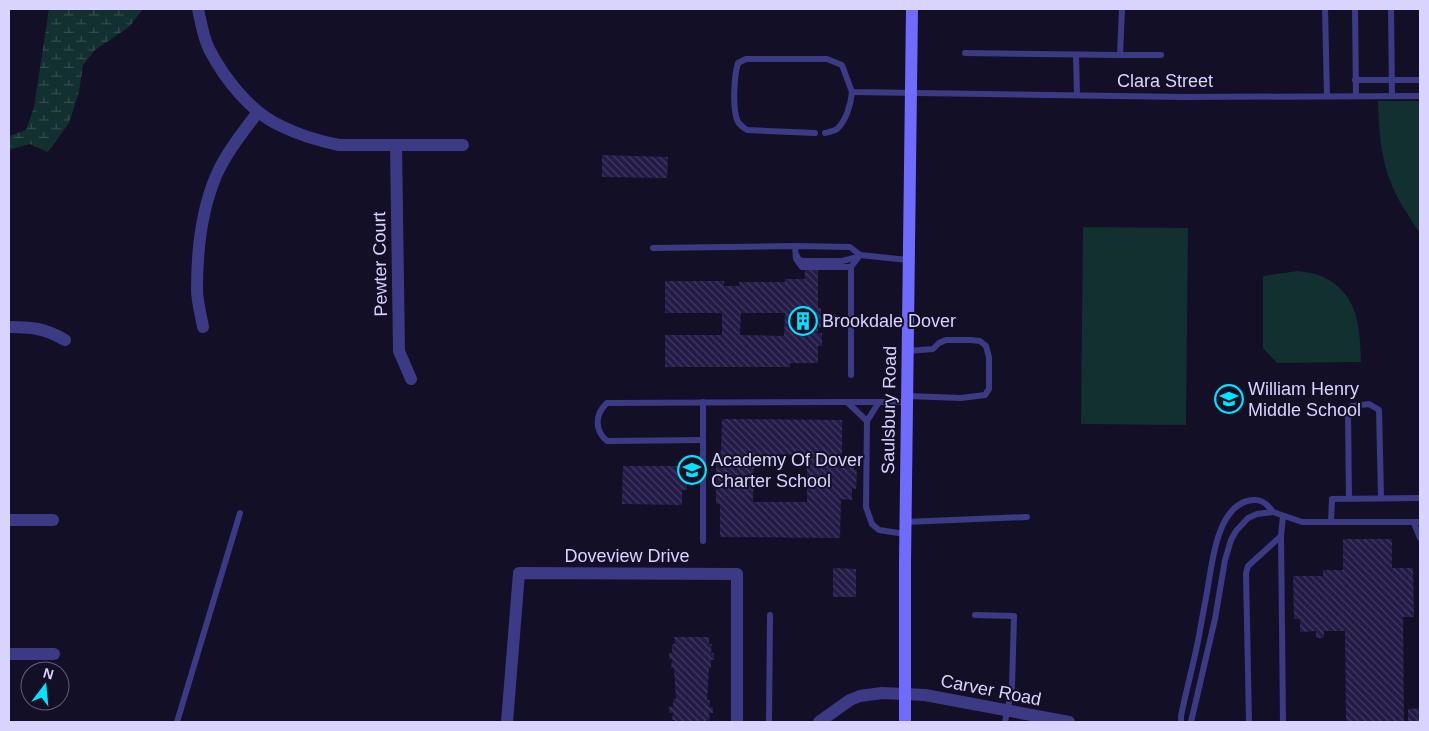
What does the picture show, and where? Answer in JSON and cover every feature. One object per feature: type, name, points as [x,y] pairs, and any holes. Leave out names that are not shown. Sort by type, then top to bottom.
[{"type":"main road","name":"Saulsbury Road","points":[[905,722],[905,528],[912,9]]},
{"type":"street","points":[[198,9],[208,48],[240,93],[258,112],[280,126],[320,141],[339,145],[463,145]]},
{"type":"street","points":[[203,327],[197,291],[199,243],[203,217],[216,176],[230,151],[258,112]]},
{"type":"street","name":"Pewter Court","points":[[396,146],[399,351],[411,379]]},
{"type":"street","points":[[9,327],[34,327],[50,331],[64,340]]},
{"type":"street","points":[[9,520],[54,520]]},
{"type":"street","name":"Doveview Drive","points":[[507,722],[519,573],[529,573],[737,574],[737,722]]},
{"type":"street","points":[[9,654],[54,654]]},
{"type":"street","name":"Carver Road","points":[[819,722],[846,703],[860,696],[882,693],[925,695],[1007,716],[1068,722]]},
{"type":"lane","points":[[1120,55],[1122,9]]},
{"type":"lane","points":[[1325,9],[1326,96]]},
{"type":"lane","points":[[1355,9],[1356,96]]},
{"type":"lane","points":[[1390,9],[1392,96]]},
{"type":"lane","points":[[965,53],[1160,55]]},
{"type":"lane","points":[[1076,55],[1077,95]]},
{"type":"lane","points":[[815,132],[747,130],[738,124],[735,111],[738,63],[746,59],[826,59],[842,65],[852,92],[851,104],[836,129],[825,133]]},
{"type":"lane","points":[[1355,80],[1420,80]]},
{"type":"lane","name":"Clara Street","points":[[852,92],[1420,96]]},
{"type":"lane","points":[[653,248],[796,249],[850,247],[859,256]]},
{"type":"lane","points":[[796,249],[797,257],[804,261],[842,262],[859,256],[908,260]]},
{"type":"lane","points":[[796,249],[796,259],[802,267],[851,267]]},
{"type":"lane","points":[[850,375],[851,267],[859,256]]},
{"type":"lane","points":[[703,440],[607,441],[600,435],[598,418],[601,409],[607,403],[879,402],[907,399],[961,398],[985,395],[989,389],[989,357],[986,346],[980,342],[946,340],[939,343],[933,349],[907,351]]},
{"type":"lane","points":[[703,402],[703,541]]},
{"type":"lane","points":[[847,402],[866,421]]},
{"type":"lane","points":[[879,402],[866,421],[866,507],[872,524],[878,530],[1027,517]]},
{"type":"lane","points":[[1349,498],[1348,411],[1352,406],[1370,404],[1379,410],[1381,498]]},
{"type":"lane","points":[[1332,522],[1332,499],[1420,498]]},
{"type":"lane","points":[[1181,722],[1214,550],[1222,528],[1229,515],[1244,502],[1261,500],[1273,512]]},
{"type":"lane","points":[[1191,722],[1215,619],[1229,545],[1236,531],[1248,518],[1257,514],[1273,512],[1302,522],[1417,522],[1420,538]]},
{"type":"lane","points":[[177,722],[240,513]]},
{"type":"lane","points":[[1283,516],[1281,536],[1283,722]]},
{"type":"lane","points":[[1249,722],[1246,573],[1248,566],[1281,536]]},
{"type":"lane","points":[[769,722],[770,615]]},
{"type":"lane","points":[[975,615],[1014,616],[1012,687],[1007,716]]},
{"type":"green space","points":[[49,9],[143,9],[129,27],[95,50],[83,65],[79,92],[69,123],[48,152],[30,144],[9,150],[9,136],[26,130],[34,107]]},
{"type":"green space","points":[[1378,101],[1420,101],[1420,232],[1392,187],[1381,146]]},
{"type":"green space","points":[[1083,227],[1188,228],[1186,425],[1081,424]]},
{"type":"green space","points":[[1298,271],[1318,275],[1333,283],[1343,291],[1350,301],[1358,323],[1361,362],[1277,363],[1263,348],[1263,276]]},
{"type":"building","points":[[602,155],[668,157],[667,178],[602,177]]},
{"type":"building","name":"Brookdale Dover","points":[[805,264],[818,264],[818,308],[821,308],[821,328],[818,328],[818,334],[822,333],[822,346],[818,346],[818,363],[790,363],[790,367],[665,367],[665,335],[722,335],[722,313],[665,313],[665,281],[724,281],[724,286],[739,286],[739,282],[785,282],[785,279],[805,279]],"holes":[[[741,313],[785,313],[784,336],[740,335]]]},
{"type":"building","points":[[722,419],[842,420],[842,458],[854,458],[854,470],[857,470],[856,489],[852,488],[852,500],[841,499],[840,538],[720,537],[720,504],[716,504],[716,452],[721,452]],"holes":[[[754,455],[807,455],[807,502],[753,502]]]},
{"type":"building","points":[[623,466],[681,466],[681,475],[687,475],[687,490],[682,490],[682,505],[622,504]]},
{"type":"building","points":[[1343,539],[1392,539],[1392,568],[1413,568],[1414,617],[1403,617],[1404,722],[1346,722],[1345,631],[1324,631],[1324,638],[1316,638],[1316,631],[1300,632],[1300,619],[1294,619],[1293,576],[1323,576],[1323,570],[1343,570]]},
{"type":"building","points":[[833,568],[856,569],[856,597],[833,597]]},
{"type":"building","points":[[674,637],[709,637],[709,644],[712,644],[711,653],[714,653],[714,660],[711,660],[711,668],[709,668],[707,700],[710,700],[709,707],[713,707],[713,713],[709,713],[710,721],[675,722],[675,720],[672,720],[673,713],[669,713],[669,707],[673,707],[673,699],[676,699],[674,668],[671,668],[672,659],[669,659],[669,653],[672,653],[672,644],[675,644]]},
{"type":"building","points":[[1420,708],[1420,722],[1408,722],[1408,709]]},
{"type":"place","name":"Brookdale Dover","points":[[803,321]]},
{"type":"place","name":"William Henry Middle School","points":[[1229,399]]},
{"type":"place","name":"Academy Of Dover Charter School","points":[[692,470]]}]
